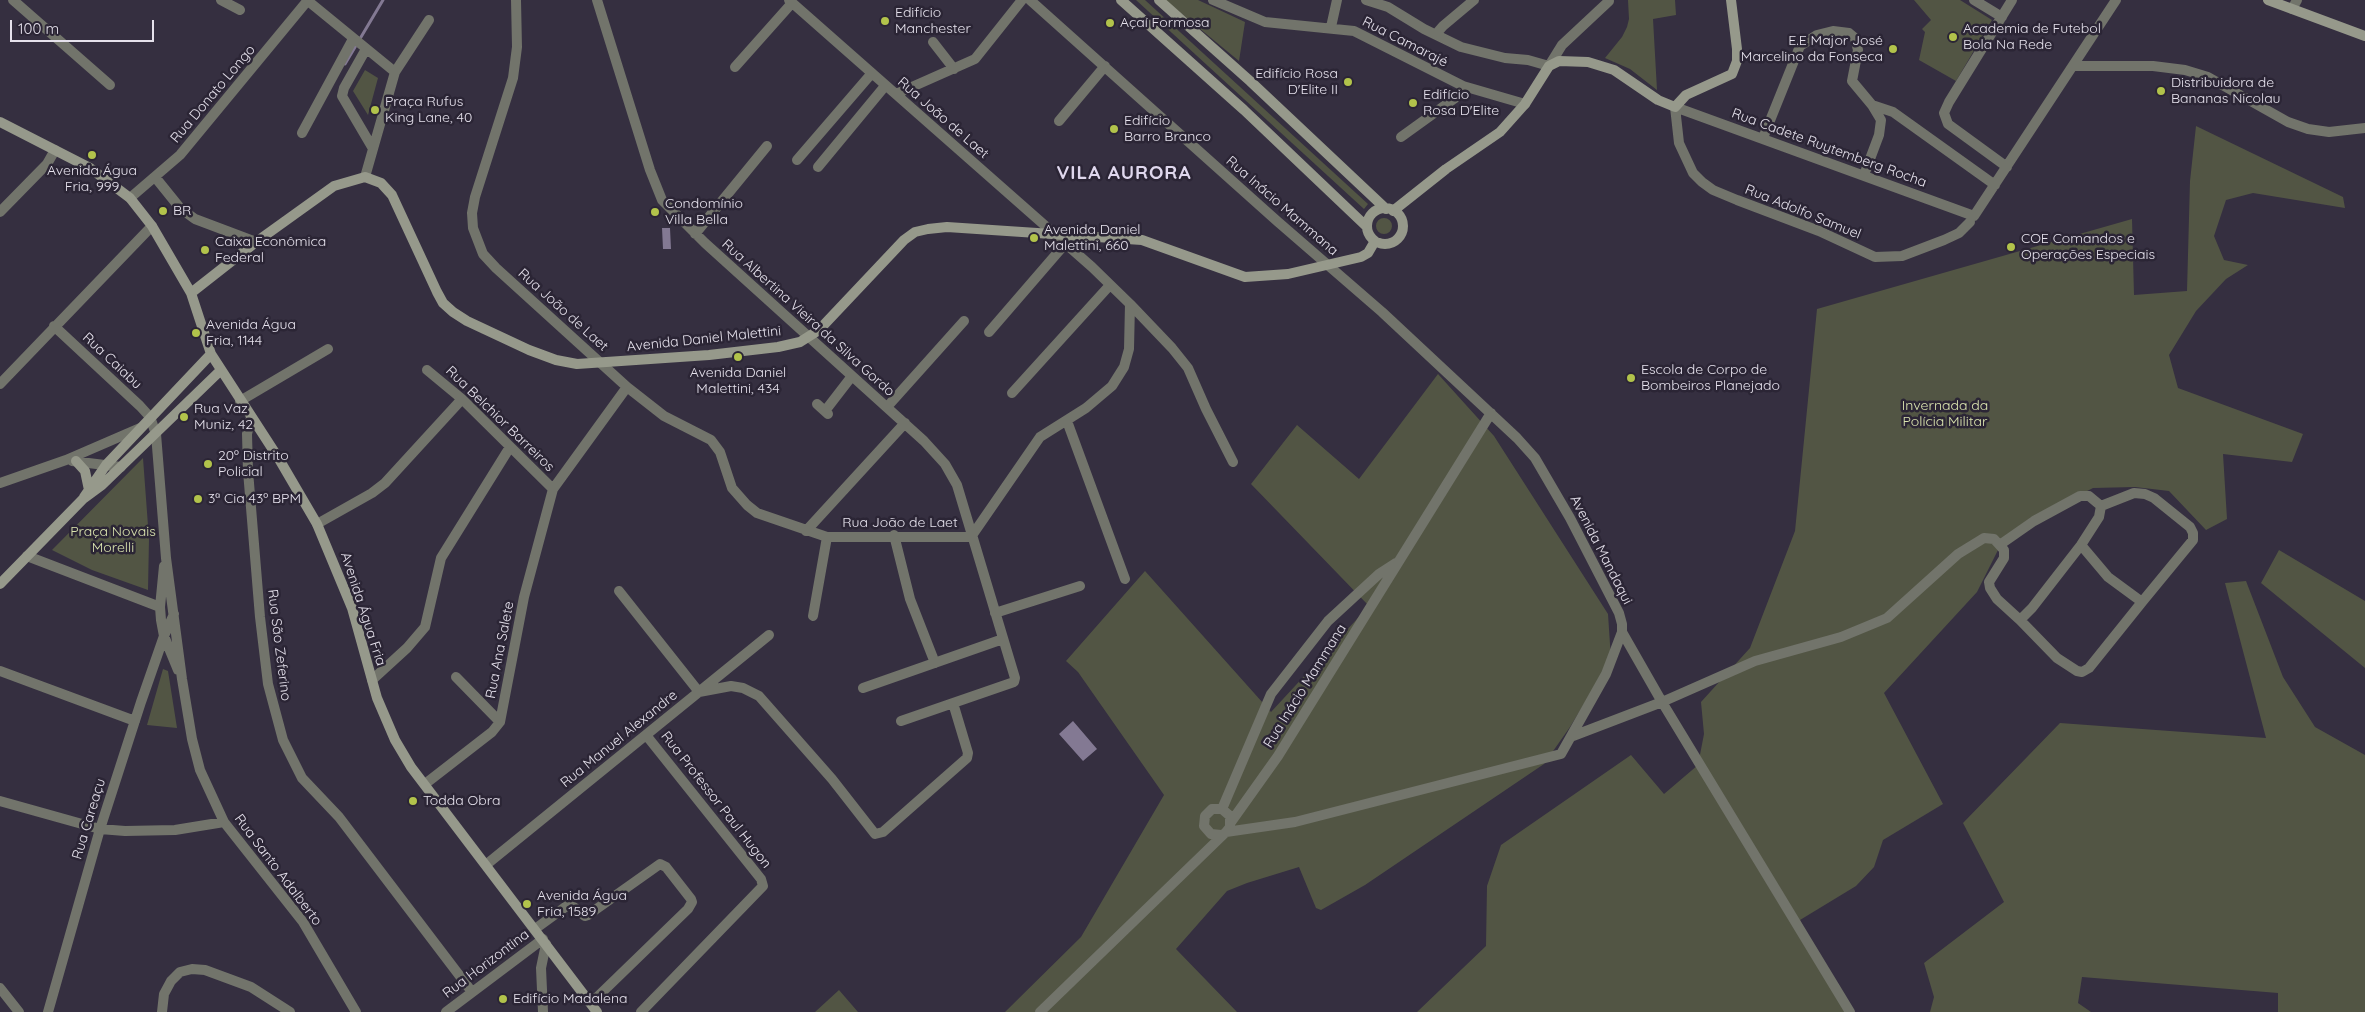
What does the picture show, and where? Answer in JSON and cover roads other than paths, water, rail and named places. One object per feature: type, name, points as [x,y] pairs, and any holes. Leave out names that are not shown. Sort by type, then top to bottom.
[{"type":"street","points":[[13,0],[110,85]]},
{"type":"street","points":[[221,0],[240,10]]},
{"type":"street","points":[[308,0],[395,72]]},
{"type":"street","name":"Rua Donato Longo","points":[[130,198],[187,148],[308,0]]},
{"type":"street","name":"Rua João de Laet","points":[[516,0],[516,64],[475,197],[473,228],[483,254],[627,387],[664,416],[711,440],[720,452],[732,488],[747,506],[757,513],[827,537],[894,535],[971,537],[1033,445],[1047,432],[1067,421],[1112,386],[1124,367],[1129,349],[1130,304],[1065,244],[791,2]]},
{"type":"street","name":"Rua Albertina Vieira da Silva Gordo","points":[[597,0],[658,191],[668,208],[809,338],[905,423],[952,474],[965,510],[971,537],[1015,675],[1014,682],[953,703]]},
{"type":"street","points":[[896,94],[954,70],[975,59],[1022,0]]},
{"type":"street","name":"Rua Inácio Mammana","points":[[1030,0],[1277,221],[1382,312]]},
{"type":"street","points":[[1121,0],[1244,110],[1367,227],[1370,236],[1375,241],[1390,243],[1401,233],[1400,218],[1158,0]]},
{"type":"street","name":"Rua Camarajé","points":[[1214,0],[1265,22],[1310,28],[1331,27],[1354,31],[1468,88],[1525,104]]},
{"type":"street","points":[[1331,27],[1337,0]]},
{"type":"street","points":[[1366,0],[1388,7],[1462,47],[1485,54],[1528,60],[1549,66],[1560,61],[1575,60],[1601,65],[1628,78],[1658,100],[1675,107],[1686,95],[1732,74],[1735,68],[1737,49],[1731,0]]},
{"type":"street","points":[[1436,34],[1474,0]]},
{"type":"street","points":[[1974,0],[2002,17]]},
{"type":"street","points":[[2007,167],[1948,124],[1944,113],[1947,105],[2012,0]]},
{"type":"street","name":"Rua Adolfo Samuel","points":[[1675,107],[1679,143],[1693,173],[1713,190],[1819,231],[1875,257],[1902,256],[1959,233],[1972,219],[2116,0]]},
{"type":"street","points":[[2268,0],[2295,5],[2365,36]]},
{"type":"street","points":[[1367,227],[1372,213],[1390,210],[1500,132],[1525,104],[1562,45],[1609,1]]},
{"type":"street","points":[[735,67],[791,2]]},
{"type":"street","points":[[191,293],[256,242],[334,186],[365,177],[372,147],[395,72],[429,20]]},
{"type":"street","points":[[1763,138],[1797,51],[1803,42],[1817,35],[1841,31],[1853,36],[1858,50],[1852,81],[1872,105],[1881,120],[1879,135],[1864,175]]},
{"type":"street","points":[[932,42],[954,70]]},
{"type":"street","points":[[302,133],[359,44]]},
{"type":"street","points":[[359,44],[342,96],[372,147]]},
{"type":"street","points":[[1059,121],[1105,66]]},
{"type":"street","points":[[2074,66],[2153,66],[2185,70],[2208,77],[2288,122],[2329,132],[2365,128]]},
{"type":"street","points":[[797,160],[872,73]]},
{"type":"street","points":[[818,167],[885,86]]},
{"type":"street","points":[[1401,137],[1468,88]]},
{"type":"street","points":[[1872,105],[1893,112],[1995,185]]},
{"type":"street","name":"Rua Cadete Ruytemberg Rocha","points":[[1675,107],[1864,175],[1972,219]]},
{"type":"street","name":"Avenida Água Fria","points":[[0,122],[90,168],[130,198],[152,226],[191,293],[211,354],[317,524],[352,608],[372,680],[395,740],[424,784],[487,864],[597,1012]]},
{"type":"street","points":[[695,234],[767,146]]},
{"type":"street","points":[[0,212],[47,164],[55,150]]},
{"type":"street","points":[[154,177],[185,212],[195,218],[256,242]]},
{"type":"street","name":"Avenida Daniel Malettini","points":[[365,177],[381,183],[392,195],[437,292],[443,303],[453,312],[467,321],[529,350],[556,360],[577,364],[778,347],[809,338],[832,317],[904,240],[916,232],[947,227],[1142,240],[1245,277],[1288,274],[1364,256],[1375,241]]},
{"type":"street","points":[[0,384],[152,226]]},
{"type":"street","points":[[989,332],[1065,244]]},
{"type":"street","points":[[1012,393],[1110,285]]},
{"type":"street","points":[[1130,304],[1172,348],[1188,368],[1204,406],[1233,462]]},
{"type":"street","name":"Avenida Mandaqui","points":[[1382,312],[1517,438],[1540,467],[1570,518],[1619,613],[1622,632],[1662,702],[1850,1012]]},
{"type":"street","points":[[887,407],[964,321]]},
{"type":"street","name":"Rua Caiabu","points":[[54,326],[150,417]]},
{"type":"street","points":[[240,400],[328,349]]},
{"type":"street","points":[[0,584],[83,499],[106,465],[211,354]]},
{"type":"street","points":[[83,499],[95,492],[221,370]]},
{"type":"street","name":"Rua Belchior Barreiros","points":[[427,370],[462,399],[553,489]]},
{"type":"street","points":[[823,410],[852,376]]},
{"type":"street","points":[[553,489],[627,387]]},
{"type":"street","points":[[317,524],[372,493],[385,483],[462,399]]},
{"type":"street","name":"Rua Inácio Mammana","points":[[1040,1012],[1226,829],[1278,756],[1491,413]]},
{"type":"street","points":[[150,417],[156,434],[166,558],[174,613],[164,636]]},
{"type":"street","name":"Rua São Zeferino","points":[[251,417],[247,434],[248,471],[260,617],[268,684],[283,740],[302,778],[339,817],[472,992]]},
{"type":"street","points":[[1067,421],[1125,579]]},
{"type":"street","points":[[806,531],[905,423]]},
{"type":"street","points":[[0,483],[71,461],[140,428]]},
{"type":"street","points":[[372,680],[407,648],[425,627],[441,558],[510,447]]},
{"type":"street","points":[[71,461],[121,467]]},
{"type":"street","points":[[71,461],[85,471],[89,490]]},
{"type":"street","name":"Rua Ana Salete","points":[[500,722],[524,597],[553,489]]},
{"type":"street","points":[[1573,736],[1662,702],[1755,661],[1841,637],[1887,618],[1958,554],[1976,541],[1984,538],[1994,538],[2001,544],[2004,550],[2004,558],[1989,582],[1990,588],[1997,599],[2057,658],[2077,671],[2082,672],[2088,668],[2193,540],[2193,533],[2190,527],[2154,498],[2145,494],[2134,493],[2101,506]]},
{"type":"street","points":[[2001,544],[2034,521],[2080,496],[2089,496],[2101,506]]},
{"type":"street","points":[[2020,620],[2032,608],[2081,545],[2099,517],[2101,506]]},
{"type":"street","points":[[894,535],[910,598],[935,662]]},
{"type":"street","points":[[813,616],[827,537]]},
{"type":"street","points":[[2081,545],[2108,576],[2142,602]]},
{"type":"street","points":[[27,556],[160,608]]},
{"type":"street","points":[[164,636],[160,608],[166,558]]},
{"type":"street","name":"Rua Inácio Mammana","points":[[1222,809],[1271,694],[1328,621],[1379,574],[1399,562]]},
{"type":"street","points":[[995,613],[1080,586]]},
{"type":"street","points":[[619,591],[698,692],[732,686],[743,688],[759,696],[832,779],[875,834],[883,832],[964,762],[968,753],[953,703],[901,721]]},
{"type":"street","name":"Rua Santo Adalberto","points":[[174,613],[182,679],[192,739],[200,770],[224,822],[303,922],[356,1012]]},
{"type":"street","points":[[1226,829],[1230,816],[1222,809],[1212,809],[1205,816],[1204,821],[1207,830],[1211,834],[1226,829],[1294,822],[1561,754],[1573,736],[1606,674],[1622,632]]},
{"type":"street","name":"Rua Manuel Alexandre","points":[[487,864],[768,635]]},
{"type":"street","name":"Rua Santo Adalberto","points":[[164,636],[182,679]]},
{"type":"street","name":"Rua Careaçu","points":[[48,1012],[100,828],[164,636]]},
{"type":"street","points":[[863,688],[1003,639]]},
{"type":"street","points":[[0,671],[135,720]]},
{"type":"street","points":[[424,784],[492,732],[500,722],[456,677]]},
{"type":"street","name":"Rua Professor Paul Hugon","points":[[641,1012],[763,886],[761,878],[646,735]]},
{"type":"street","points":[[0,801],[100,828],[150,832],[224,822]]},
{"type":"street","points":[[535,929],[568,905],[588,915],[657,865],[666,867],[691,899],[691,905],[591,1003]]},
{"type":"street","points":[[543,1012],[541,968],[544,941]]},
{"type":"street","name":"Rua Horizontina","points":[[446,1012],[544,941]]},
{"type":"street","points":[[162,1012],[164,994],[171,982],[180,972],[192,969],[205,970],[251,987],[290,1012]]},
{"type":"street","points":[[0,988],[19,1012]]},
{"type":"waterway","points":[[345,64],[383,0]]},
{"type":"place","name":"Edifício Manchester","points":[[885,21]]},
{"type":"place","name":"Açaí Formosa","points":[[1110,23]]},
{"type":"place","name":"Academia de Futebol Bola Na Rede","points":[[1953,37]]},
{"type":"place","name":"E.E Major José Marcelino da Fonseca","points":[[1893,49]]},
{"type":"place","name":"Edifício Rosa D'Elite II","points":[[1348,82]]},
{"type":"place","name":"Distribuidora de Bananas Nicolau","points":[[2161,91]]},
{"type":"place","name":"Edifício Rosa D'Elite","points":[[1413,103]]},
{"type":"place","name":"Praça Rufus King Lane, 40","points":[[375,110]]},
{"type":"place","name":"Edifício Barro Branco","points":[[1114,129]]},
{"type":"place","name":"Avenida Água Fria, 999","points":[[92,155]]},
{"type":"place","name":"BR","points":[[163,211]]},
{"type":"place","name":"Condomínio Villa Bella","points":[[655,212]]},
{"type":"place","name":"Avenida Daniel Malettini, 660","points":[[1034,238]]},
{"type":"place","name":"COE Comandos e Operações Especiais","points":[[2011,247]]},
{"type":"place","name":"Caixa Econômica Federal","points":[[205,250]]},
{"type":"place","name":"Avenida Água Fria, 1144","points":[[196,333]]},
{"type":"place","name":"Avenida Daniel Malettini, 434","points":[[738,357]]},
{"type":"place","name":"Escola de Corpo de Bombeiros Planejado","points":[[1631,378]]},
{"type":"place","name":"Rua Vaz Muniz, 42","points":[[184,417]]},
{"type":"place","name":"20º Distrito Policial","points":[[208,464]]},
{"type":"place","name":"3ª Cia 43º BPM","points":[[198,499]]},
{"type":"place","name":"Todda Obra","points":[[413,801]]},
{"type":"place","name":"Avenida Água Fria, 1589","points":[[527,904]]},
{"type":"place","name":"Edifício Madalena","points":[[503,999]]},
{"type":"district","name":"VILA AURORA","points":[[1124,173]]},
{"type":"park label","name":"Invernada da Polícia Militar","points":[[1945,414]]},
{"type":"park label","name":"Praça Novais Morelli","points":[[113,540]]}]
